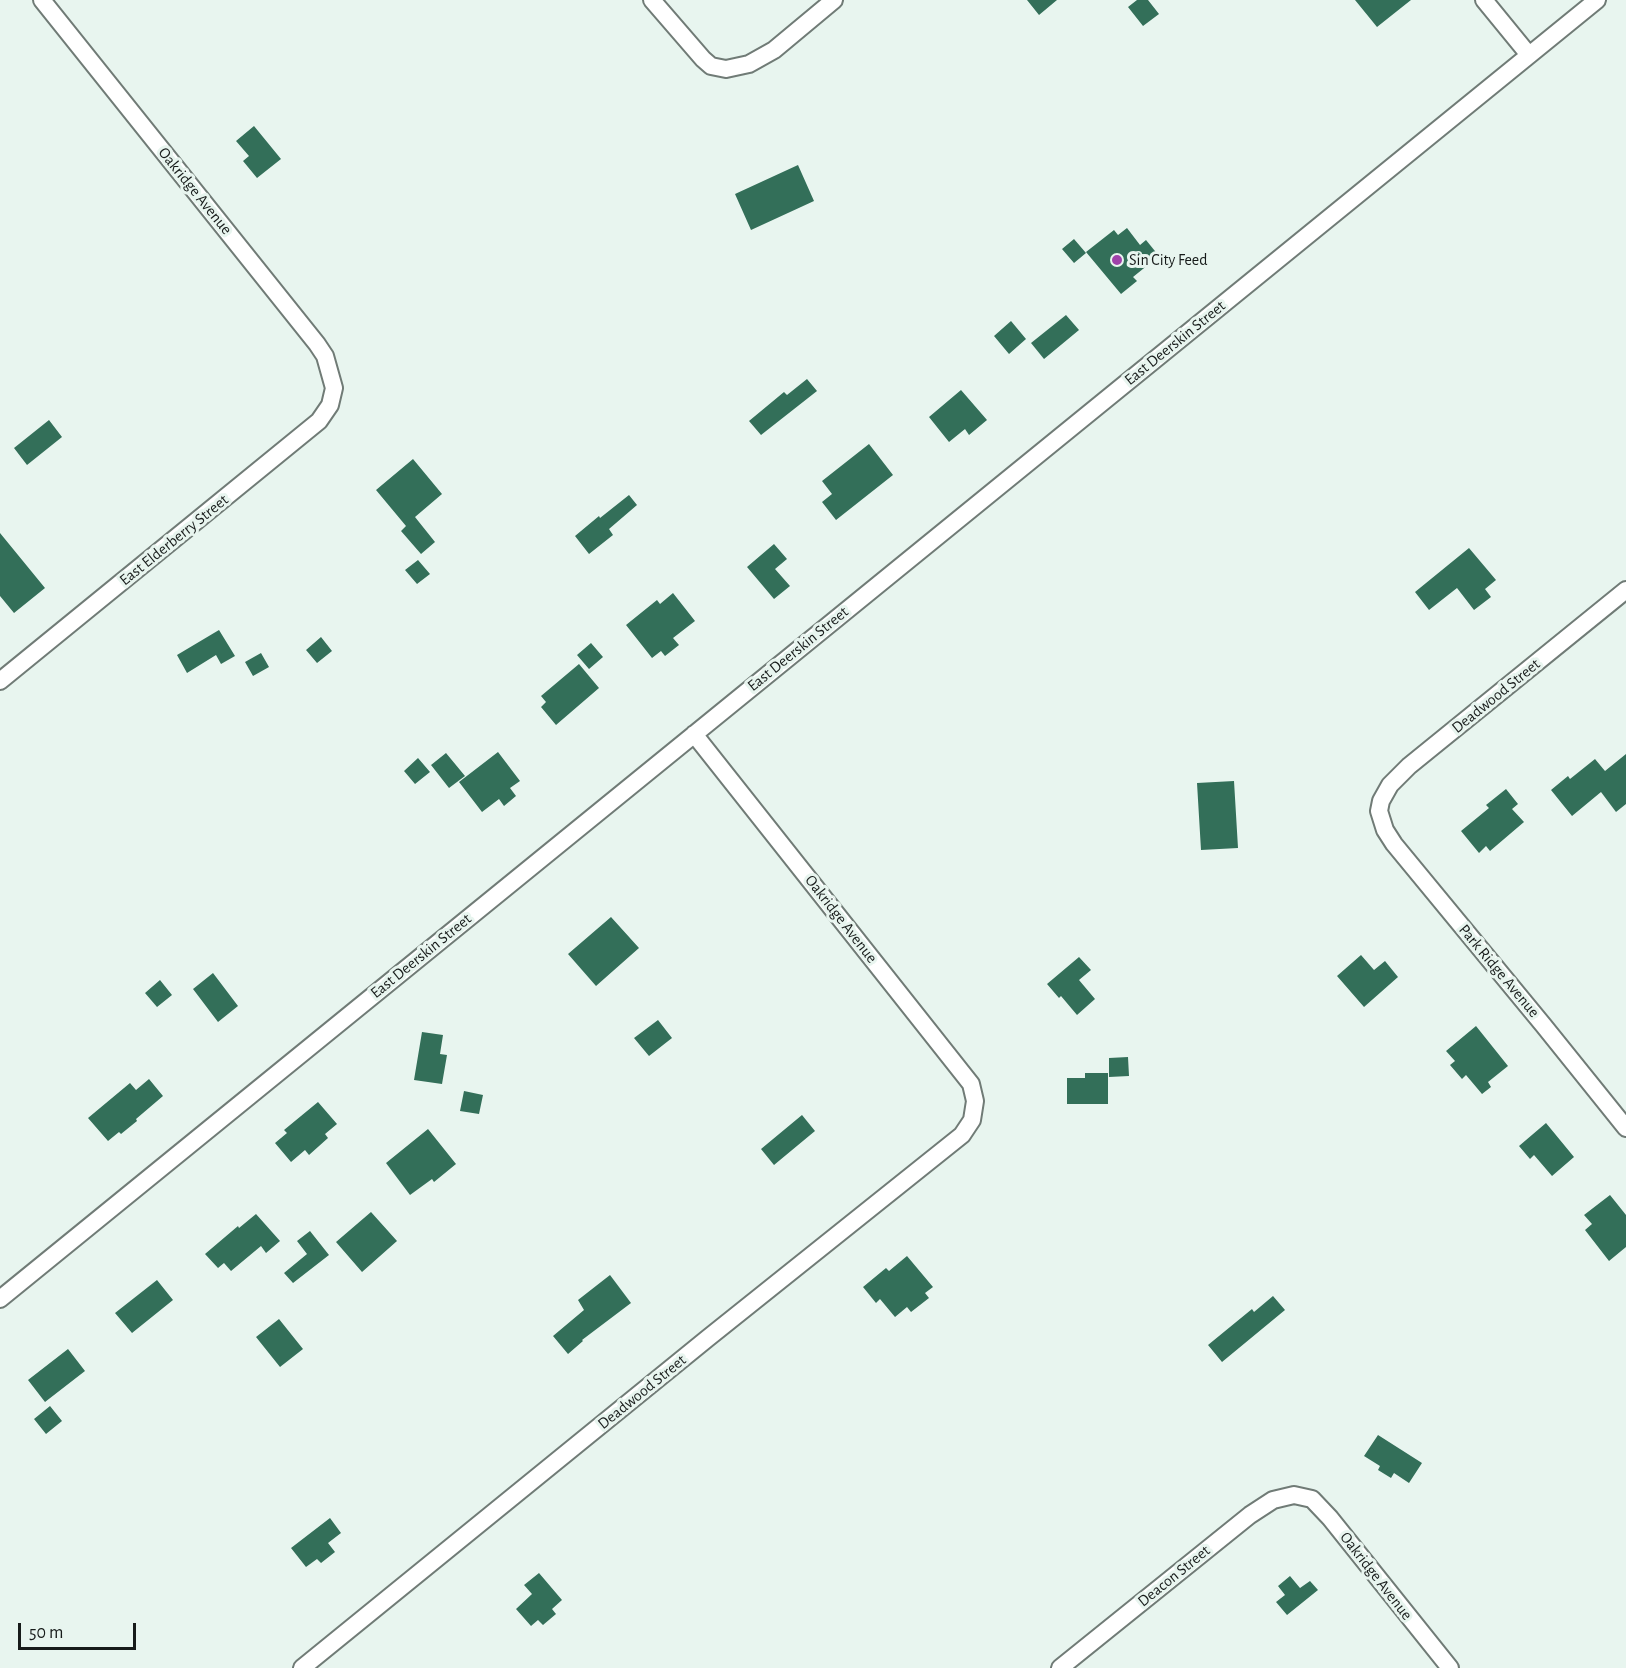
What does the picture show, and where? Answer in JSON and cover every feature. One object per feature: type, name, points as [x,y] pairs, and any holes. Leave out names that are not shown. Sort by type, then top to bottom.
[{"type":"street","name":"Oakridge Avenue","points":[[42,0],[317,344],[325,356],[334,388]]},
{"type":"street","points":[[652,0],[703,59],[711,66],[726,69],[749,64],[774,50],[834,0]]},
{"type":"street","points":[[1484,0],[1529,55]]},
{"type":"street","name":"East Deerskin Street","points":[[0,1299],[1597,0]]},
{"type":"street","name":"East Elderberry Street","points":[[0,681],[319,421],[330,405],[334,388]]},
{"type":"street","name":"Deadwood Street","points":[[1380,811],[1381,801],[1390,785],[1409,766],[1626,590]]},
{"type":"street","name":"Oakridge Avenue","points":[[694,734],[971,1084],[975,1101],[974,1111]]},
{"type":"street","name":"Park Ridge Avenue","points":[[1380,811],[1385,830],[1394,844],[1626,1128]]},
{"type":"street","name":"Deadwood Street","points":[[302,1668],[962,1135],[972,1120],[974,1111]]},
{"type":"street","name":"Oakridge Avenue","points":[[1294,1495],[1312,1499],[1330,1518],[1450,1668]]},
{"type":"street","name":"Deacon Street","points":[[1060,1668],[1251,1515],[1273,1500],[1294,1495]]},
{"type":"building","points":[[1027,0],[1057,0],[1039,15]]},
{"type":"building","points":[[1137,0],[1148,0],[1159,14],[1143,26],[1128,7]]},
{"type":"building","points":[[1355,0],[1411,0],[1377,27]]},
{"type":"building","points":[[254,126],[281,159],[257,178],[243,161],[249,156],[236,141]]},
{"type":"building","points":[[798,165],[814,201],[751,230],[735,194]]},
{"type":"building","points":[[1127,228],[1140,245],[1146,240],[1159,256],[1133,277],[1137,281],[1121,294],[1086,252],[1114,230],[1118,235]]},
{"type":"building","points":[[1074,239],[1086,253],[1074,263],[1062,249]]},
{"type":"building","points":[[1066,315],[1079,330],[1044,359],[1031,343]]},
{"type":"building","points":[[1011,321],[1026,339],[1009,354],[994,336]]},
{"type":"building","points":[[807,379],[817,391],[761,435],[749,421],[784,392],[787,395]]},
{"type":"building","points":[[961,390],[987,420],[969,435],[965,429],[949,442],[929,417]]},
{"type":"building","points":[[49,420],[62,437],[27,465],[14,448]]},
{"type":"building","points":[[869,444],[893,475],[836,520],[822,502],[832,494],[822,481]]},
{"type":"building","points":[[413,459],[442,494],[415,517],[435,542],[421,554],[401,531],[406,526],[376,490]]},
{"type":"building","points":[[629,495],[637,505],[609,529],[613,535],[589,554],[575,536]]},
{"type":"building","points":[[0,533],[45,588],[14,613],[0,596]]},
{"type":"building","points":[[774,544],[787,559],[775,569],[790,586],[774,599],[747,567]]},
{"type":"building","points":[[1469,548],[1496,580],[1485,589],[1491,597],[1474,610],[1457,588],[1429,610],[1415,592]]},
{"type":"building","points":[[418,560],[430,574],[417,584],[405,570]]},
{"type":"building","points":[[673,593],[695,621],[673,638],[679,645],[665,656],[661,651],[652,658],[626,625],[657,600],[660,604]]},
{"type":"building","points":[[219,630],[235,656],[221,664],[216,655],[187,673],[177,655]]},
{"type":"building","points":[[321,637],[332,651],[317,663],[306,650]]},
{"type":"building","points":[[591,643],[603,657],[589,669],[577,655]]},
{"type":"building","points":[[261,653],[269,667],[253,676],[245,662]]},
{"type":"building","points":[[579,664],[599,688],[556,725],[541,707],[546,702],[541,696]]},
{"type":"building","points":[[498,752],[520,781],[510,788],[516,796],[504,806],[499,799],[482,812],[459,782]]},
{"type":"building","points":[[446,753],[465,776],[449,788],[431,765]]},
{"type":"building","points":[[1626,754],[1626,804],[1616,812],[1601,792],[1572,816],[1551,790],[1568,776],[1570,779],[1595,759],[1605,771]]},
{"type":"building","points":[[418,758],[430,772],[415,784],[404,771]]},
{"type":"building","points":[[1234,781],[1238,848],[1201,850],[1197,783]]},
{"type":"building","points":[[1506,789],[1518,804],[1512,809],[1524,822],[1490,851],[1486,846],[1479,853],[1461,831],[1489,808],[1486,805]]},
{"type":"building","points":[[611,917],[639,948],[596,986],[568,954]]},
{"type":"building","points":[[1361,955],[1374,970],[1385,961],[1398,977],[1364,1007],[1337,976]]},
{"type":"building","points":[[1079,957],[1091,970],[1079,980],[1095,999],[1077,1015],[1047,984]]},
{"type":"building","points":[[213,973],[238,1006],[218,1022],[193,989]]},
{"type":"building","points":[[160,980],[172,995],[157,1007],[145,993]]},
{"type":"building","points":[[658,1020],[672,1038],[649,1056],[634,1038]]},
{"type":"building","points":[[1476,1026],[1508,1066],[1488,1082],[1491,1087],[1482,1094],[1466,1075],[1462,1079],[1450,1065],[1455,1061],[1446,1051]]},
{"type":"building","points":[[422,1032],[443,1035],[440,1054],[447,1055],[442,1084],[414,1080]]},
{"type":"building","points":[[1128,1057],[1129,1076],[1109,1077],[1109,1058]]},
{"type":"building","points":[[1085,1073],[1108,1073],[1108,1104],[1067,1104],[1067,1078],[1085,1078]]},
{"type":"building","points":[[149,1079],[163,1096],[136,1119],[137,1121],[108,1141],[88,1118],[130,1083],[136,1090]]},
{"type":"building","points":[[464,1091],[483,1095],[479,1114],[460,1111]]},
{"type":"building","points":[[318,1102],[337,1124],[325,1134],[328,1138],[309,1155],[305,1150],[291,1162],[275,1143],[287,1133],[284,1130]]},
{"type":"building","points":[[802,1115],[815,1131],[774,1165],[761,1149]]},
{"type":"building","points":[[1546,1123],[1574,1157],[1552,1176],[1534,1155],[1530,1159],[1519,1146]]},
{"type":"building","points":[[428,1129],[456,1164],[434,1182],[432,1179],[410,1195],[386,1163]]},
{"type":"building","points":[[1610,1195],[1626,1215],[1626,1247],[1609,1261],[1585,1230],[1592,1224],[1584,1215]]},
{"type":"building","points":[[371,1212],[397,1241],[362,1272],[336,1242]]},
{"type":"building","points":[[256,1214],[280,1241],[266,1253],[261,1246],[231,1271],[224,1263],[218,1268],[205,1254]]},
{"type":"building","points":[[310,1231],[329,1255],[293,1283],[284,1273],[307,1254],[297,1241]]},
{"type":"building","points":[[907,1256],[933,1287],[925,1293],[929,1298],[911,1312],[907,1307],[895,1317],[880,1299],[876,1303],[863,1287],[886,1268],[889,1271]]},
{"type":"building","points":[[610,1275],[631,1303],[582,1340],[568,1354],[553,1336],[584,1310],[578,1300]]},
{"type":"building","points":[[157,1280],[173,1300],[132,1333],[115,1313]]},
{"type":"building","points":[[1273,1296],[1285,1310],[1222,1362],[1208,1345],[1252,1309],[1254,1312]]},
{"type":"building","points":[[279,1319],[303,1349],[280,1367],[256,1337]]},
{"type":"building","points":[[68,1349],[85,1371],[45,1402],[28,1380]]},
{"type":"building","points":[[50,1406],[62,1421],[46,1434],[34,1419]]},
{"type":"building","points":[[1378,1435],[1422,1463],[1409,1483],[1394,1473],[1391,1478],[1378,1470],[1380,1466],[1364,1456]]},
{"type":"building","points":[[330,1518],[341,1533],[328,1543],[335,1552],[321,1563],[317,1559],[306,1567],[291,1548]]},
{"type":"building","points":[[539,1573],[562,1600],[552,1609],[556,1614],[543,1625],[538,1620],[531,1626],[516,1609],[532,1594],[524,1585]]},
{"type":"building","points":[[1290,1576],[1300,1588],[1310,1581],[1318,1590],[1287,1615],[1276,1602],[1285,1595],[1278,1586]]},
{"type":"place","name":"Sin City Feed","points":[[1117,260]]}]
